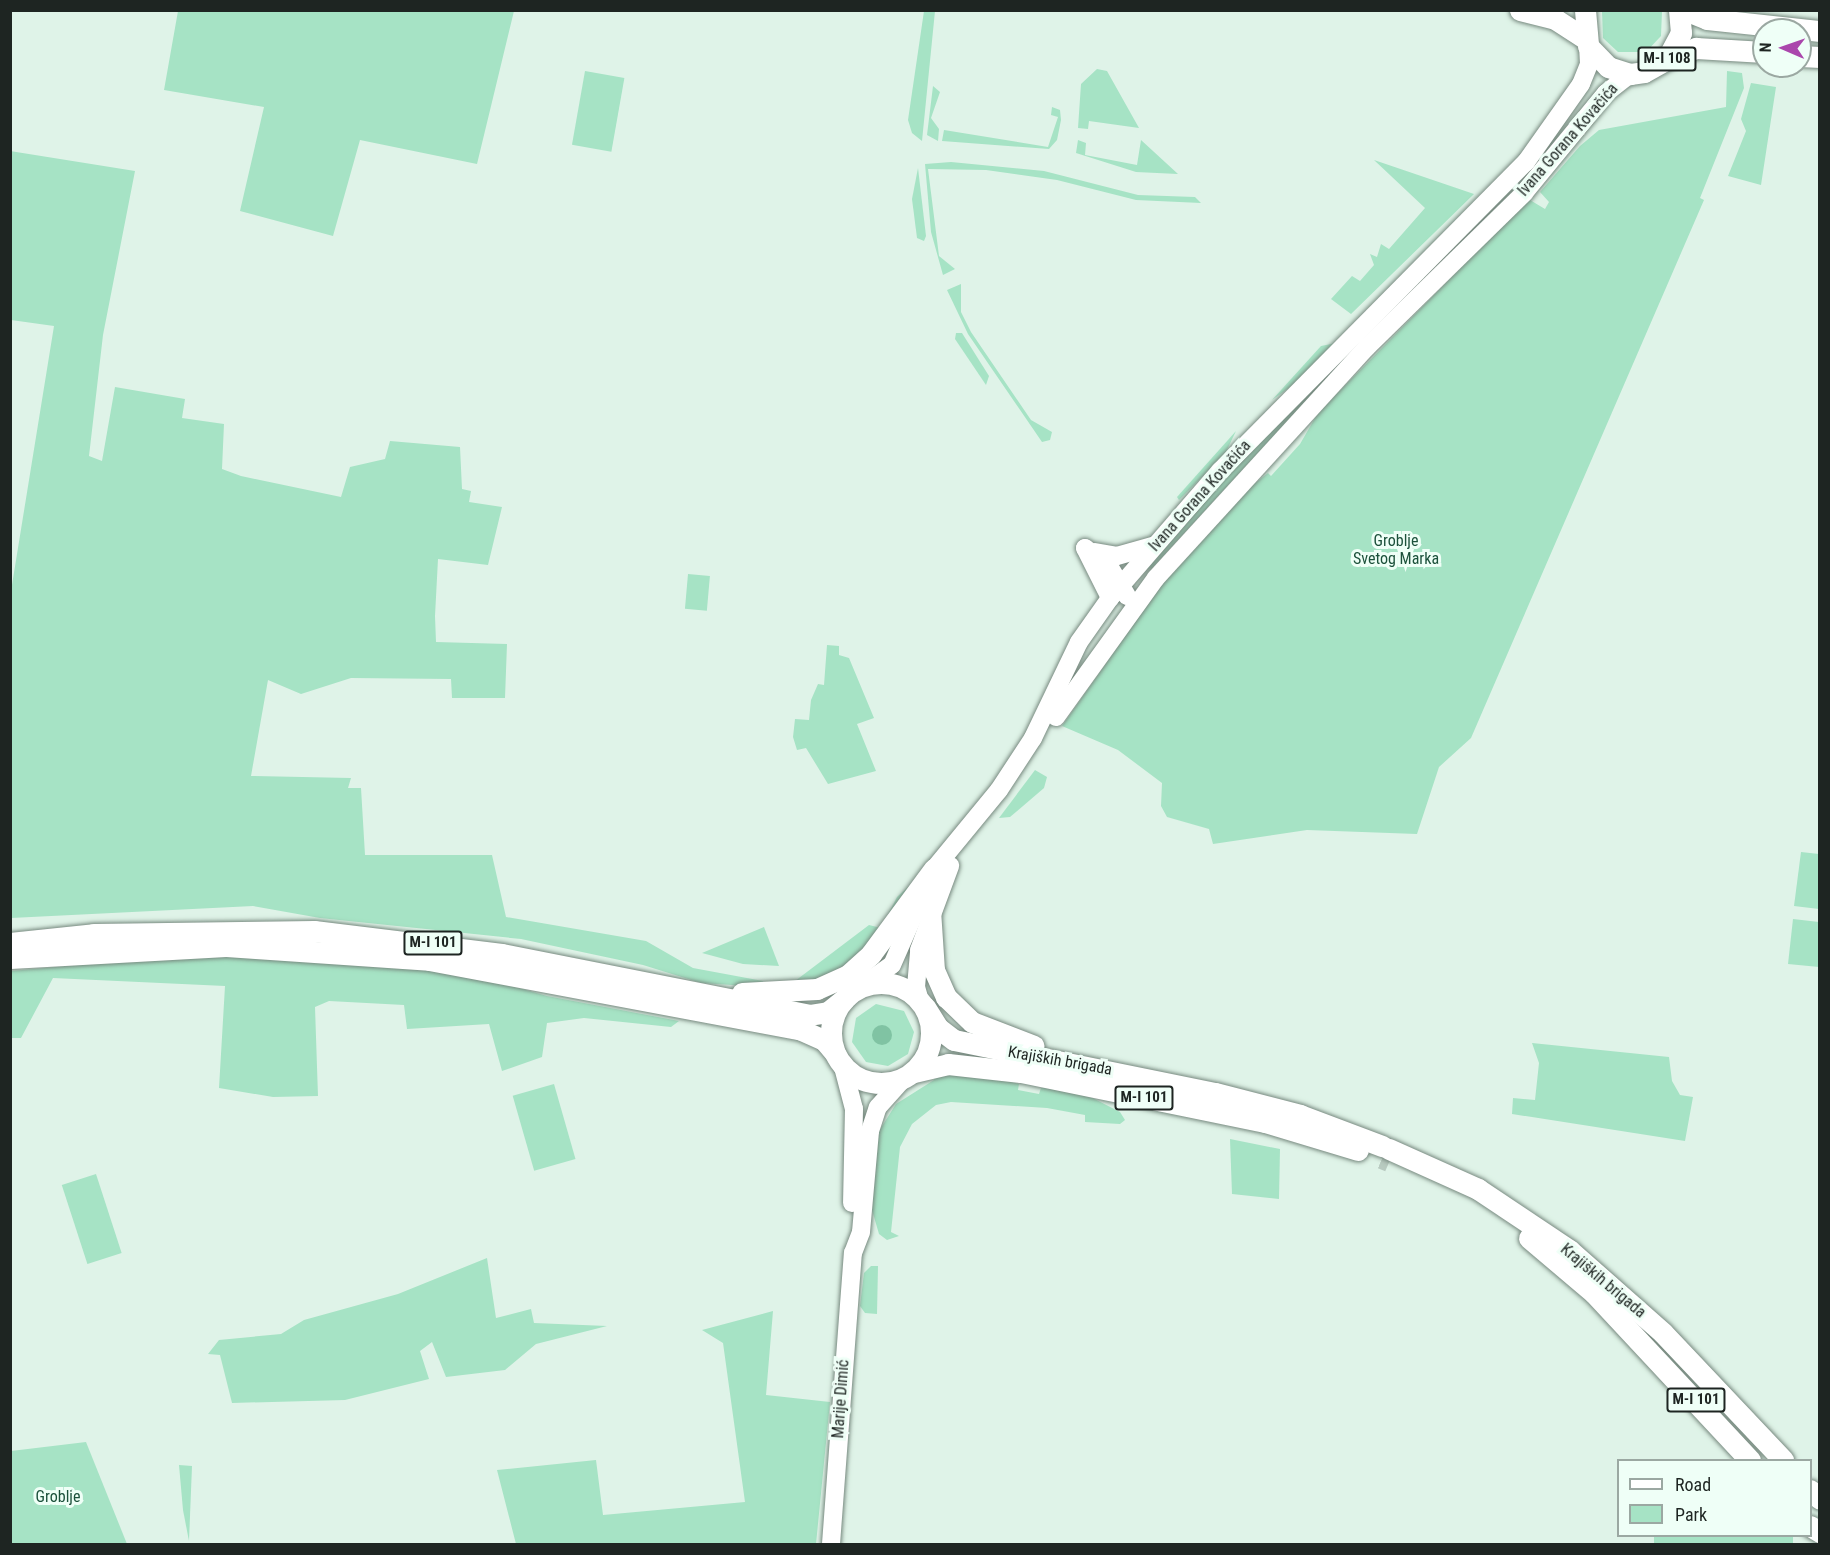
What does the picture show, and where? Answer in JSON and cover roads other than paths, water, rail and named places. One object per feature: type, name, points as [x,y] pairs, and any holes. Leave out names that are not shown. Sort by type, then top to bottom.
[{"type":"main road","name":"M-I 108","points":[[1520,10],[1555,19],[1586,42],[1608,67],[1630,74],[1656,68],[1667,59],[1696,48],[1752,51]]},
{"type":"main road","points":[[1585,10],[1586,42]]},
{"type":"main road","name":"M-I 108","points":[[1667,59],[1681,33],[1679,10]]},
{"type":"main road","points":[[1685,10],[1707,19],[1820,31]]},
{"type":"main road","points":[[1771,10],[1820,17]]},
{"type":"main road","name":"Ivana Gorana Kovačića","points":[[863,985],[892,965],[934,869],[999,790],[1034,738],[1079,642],[1116,592],[1153,546],[1240,451],[1526,162],[1581,84],[1589,64],[1586,42]]},
{"type":"main road","name":"Ivana Gorana Kovačića","points":[[923,1004],[916,966],[930,910],[946,871],[1013,790],[1070,693],[1132,608],[1367,347],[1524,193],[1606,93],[1630,74]]},
{"type":"main road","points":[[1132,608],[1116,592],[1085,548],[1117,556],[1153,546]]},
{"type":"main road","points":[[692,993],[780,993],[833,982],[871,954],[934,869]]},
{"type":"main road","points":[[930,910],[934,970],[954,1006],[992,1032],[1070,1061]]},
{"type":"main road","name":"M-I 101","points":[[10,943],[94,934],[269,930],[355,934],[502,954],[809,1015],[828,1012],[863,985],[897,985],[923,1004]]},
{"type":"main road","name":"M-I 101","points":[[10,958],[226,946],[429,960],[799,1029],[824,1040],[839,1060],[872,1083],[909,1075]]},
{"type":"main road","points":[[839,1060],[831,1024],[844,998]]},
{"type":"main road","points":[[909,1075],[923,1061],[932,1035],[923,1004]]},
{"type":"main road","name":"Krajiških brigada","points":[[923,1004],[938,1028],[954,1040],[1070,1061],[1300,1115],[1385,1153],[1478,1189],[1569,1250],[1663,1333],[1781,1459]]},
{"type":"main road","name":"Marije Dimić","points":[[831,1545],[853,1253],[850,1236],[855,1109],[839,1060]]},
{"type":"main road","name":"Krajiških brigada","points":[[909,1075],[948,1064],[1021,1072],[1265,1122],[1385,1153],[1455,1191],[1532,1240],[1594,1293],[1748,1459]]},
{"type":"main road","name":"Marije Dimić","points":[[853,1253],[861,1232],[873,1121],[881,1102],[909,1075]]},
{"type":"tunnel","points":[[1382,1158],[1389,1161]]},
{"type":"park label","name":"Groblje Svetog Marka","points":[[1396,550]]},
{"type":"park label","name":"Groblje","points":[[58,1497]]}]
